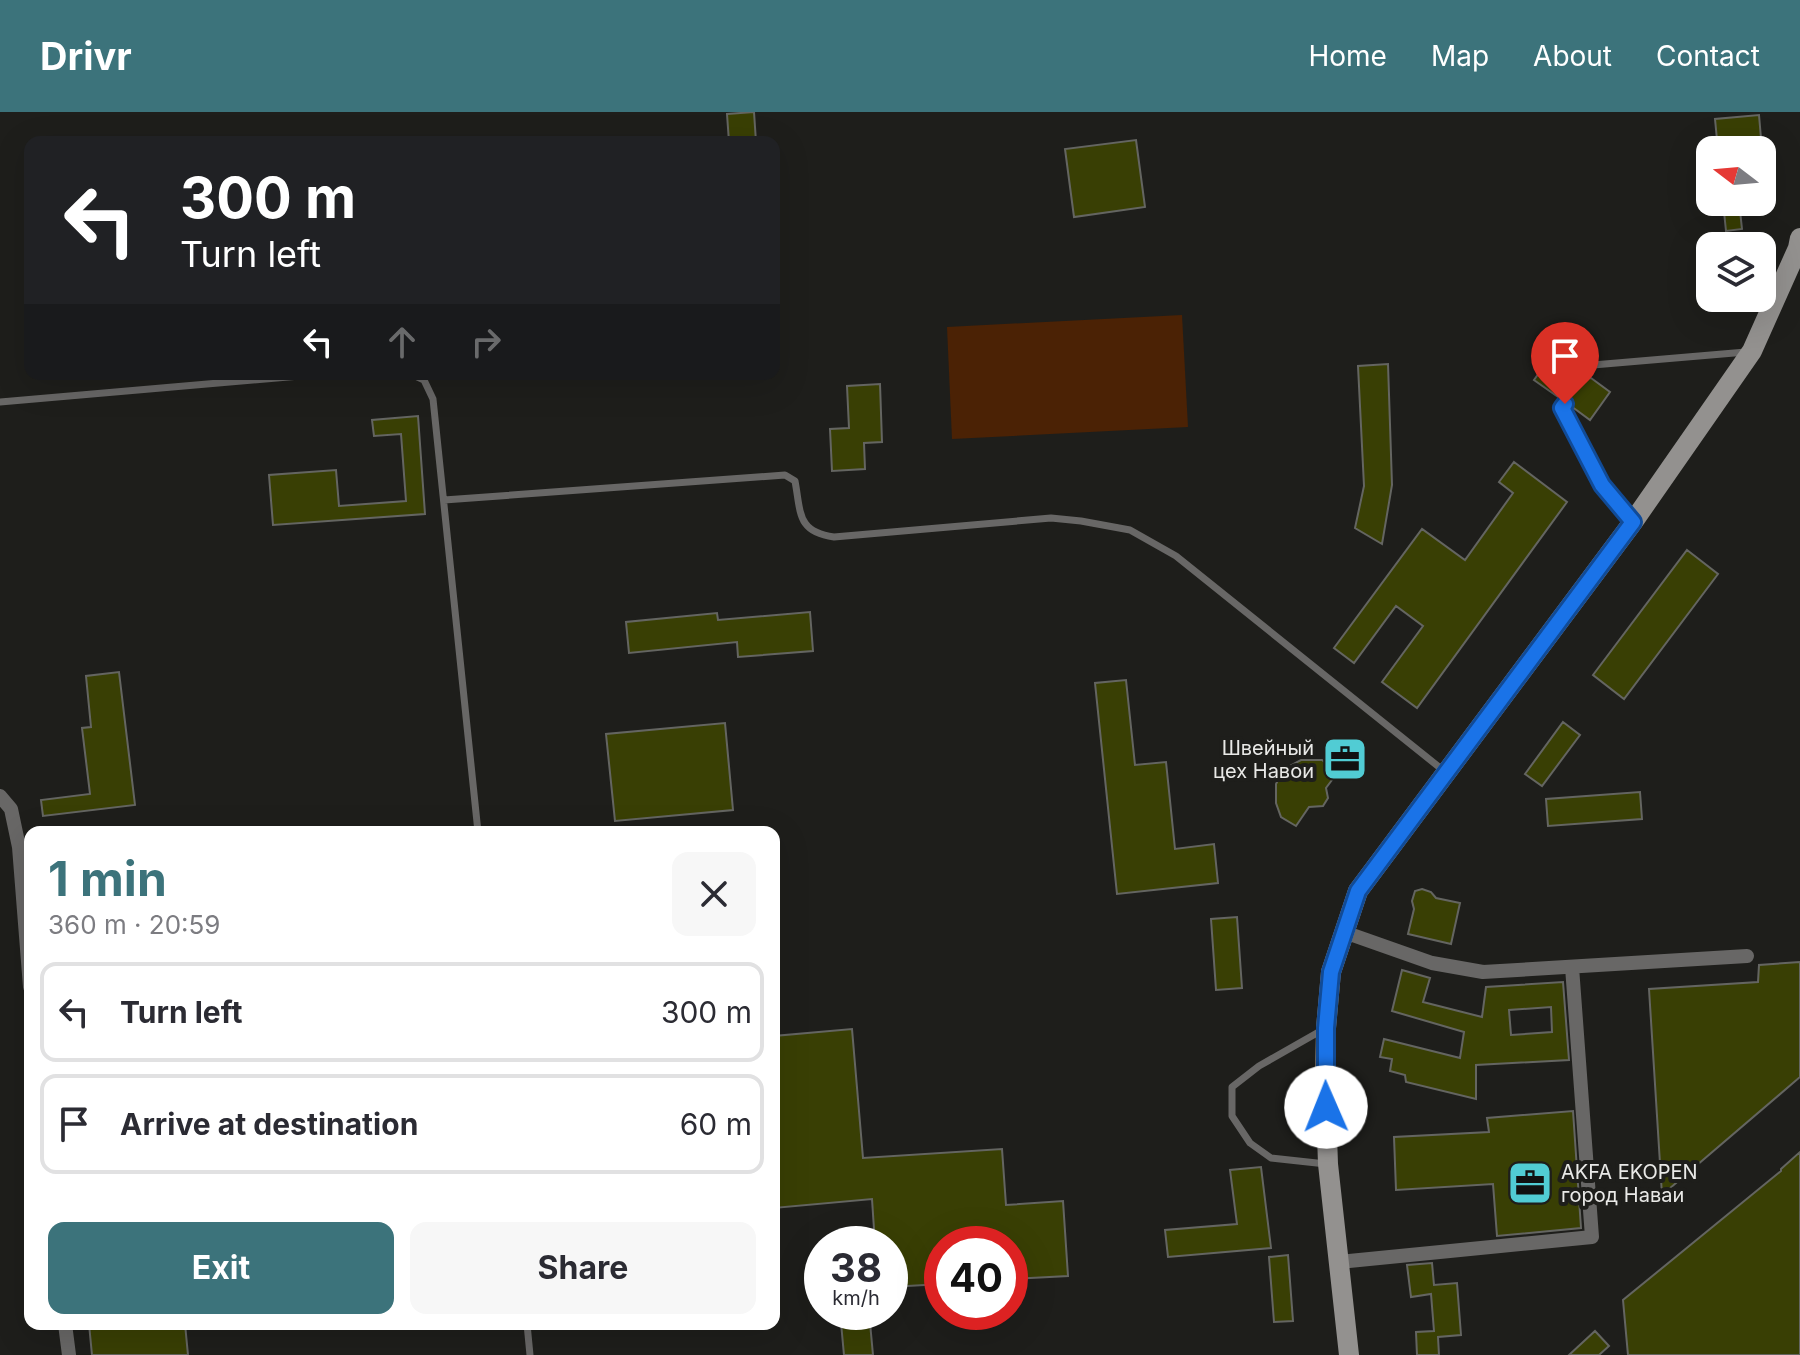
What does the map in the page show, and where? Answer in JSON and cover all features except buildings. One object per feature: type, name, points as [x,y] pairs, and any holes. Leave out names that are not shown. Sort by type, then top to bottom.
[{"type":"street","points":[[1349,1355],[1328,1164],[1325,1078],[1331,972],[1358,891],[1633,522],[1752,351],[1799,244]]},
{"type":"street","points":[[0,796],[11,809],[19,847],[24,911]]},
{"type":"street","points":[[1344,932],[1432,963],[1483,972],[1747,956]]},
{"type":"street","points":[[1339,1262],[1592,1237],[1572,967]]},
{"type":"street","points":[[66,1330],[69,1355]]},
{"type":"lane","points":[[1587,373],[1593,365],[1752,351]]},
{"type":"lane","points":[[0,402],[254,380]]},
{"type":"lane","points":[[424,380],[433,399],[477,826]]},
{"type":"lane","points":[[1565,404],[1562,408],[1602,485],[1633,522]]},
{"type":"lane","points":[[444,500],[785,475],[795,481],[803,522],[819,535],[834,537],[1051,518],[1130,530],[1176,556],[1446,773]]},
{"type":"lane","points":[[1326,1028],[1259,1066],[1232,1087],[1232,1116],[1250,1143],[1271,1158],[1328,1164]]},
{"type":"lane","points":[[528,1330],[530,1355]]},
{"type":"shaded area","points":[[1182,315],[1188,427],[952,439],[947,327]]},
{"type":"place","name":"Швейный цех Навои","points":[[1345,759]]},
{"type":"place","name":"AKFA EKOPEN город Наваи","points":[[1530,1183]]},
{"type":"route","points":[[1326,1107],[1326,1028],[1331,972],[1358,891],[1633,522],[1602,485],[1562,408],[1565,404]]}]
